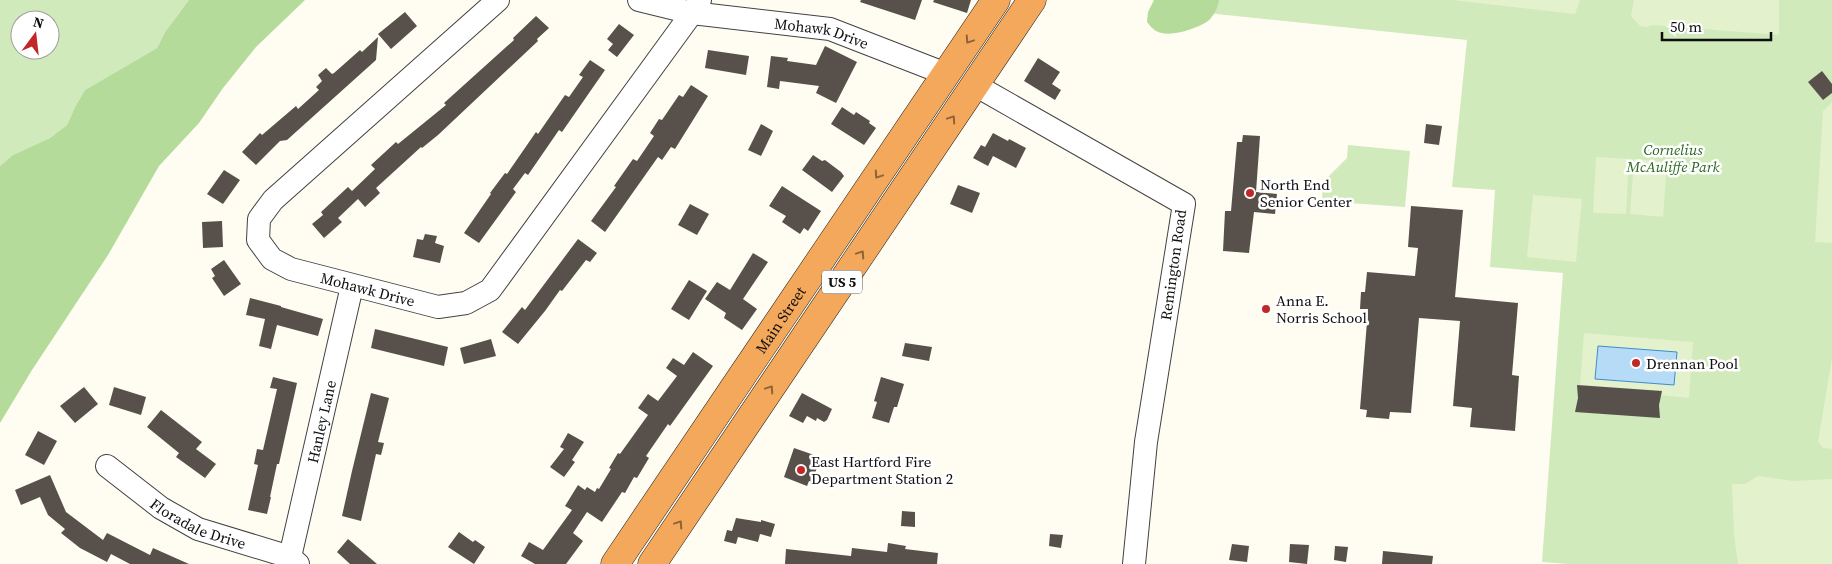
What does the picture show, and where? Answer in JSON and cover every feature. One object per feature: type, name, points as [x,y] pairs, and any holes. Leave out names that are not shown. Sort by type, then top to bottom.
[{"type":"highway","name":"Main Street","points":[[615,564],[996,0]]},
{"type":"highway","name":"Main Street","points":[[652,564],[1032,0]]},
{"type":"highway","points":[[708,428],[733,444]]},
{"type":"street","name":"Mohawk Drive","points":[[498,0],[274,200],[259,219],[258,240],[272,259],[291,269],[438,307],[466,303],[490,290],[696,7]]},
{"type":"street","name":"Mohawk Drive","points":[[639,0],[696,7],[830,29],[946,74]]},
{"type":"street","name":"Remington Road","points":[[975,85],[1184,204],[1146,442],[1134,564]]},
{"type":"street","name":"Hanley Lane","points":[[294,561],[352,286]]},
{"type":"street","name":"Floradale Drive","points":[[106,466],[161,508],[198,529],[294,561]]},
{"type":"green space","points":[[0,0],[189,0],[165,32],[157,48],[85,90],[67,125],[50,138],[13,155],[0,166]]},
{"type":"green space","points":[[189,0],[305,0],[256,47],[223,88],[199,123],[159,166],[108,255],[32,370],[0,423],[0,166],[13,155],[50,138],[67,125],[85,90],[157,48],[165,32]]},
{"type":"green space","points":[[1154,0],[1219,0],[1218,6],[1208,21],[1186,31],[1167,34],[1155,30],[1147,22],[1148,12]]},
{"type":"green space","name":"Cornelius McAuliffe Park","points":[[1176,0],[1832,0],[1832,564],[1567,564],[1542,562],[1563,273],[1490,267],[1495,190],[1452,187],[1467,40],[1168,9]]},
{"type":"green space","points":[[1452,0],[1580,0],[1575,14]]},
{"type":"green space","points":[[1634,0],[1779,0],[1779,35],[1653,25],[1640,26],[1631,16]]},
{"type":"green space","points":[[1832,102],[1832,243],[1815,242],[1823,111]]},
{"type":"green space","points":[[1348,145],[1410,151],[1405,207],[1322,201],[1323,182],[1347,158]]},
{"type":"green space","points":[[1596,157],[1629,159],[1626,214],[1593,213]]},
{"type":"green space","points":[[1634,159],[1667,162],[1663,217],[1630,214]]},
{"type":"green space","points":[[1533,195],[1582,199],[1576,262],[1527,257]]},
{"type":"green space","name":"Drennan Pool","points":[[1584,333],[1693,342],[1689,398],[1661,395],[1662,391],[1580,385]]},
{"type":"green space","points":[[1832,358],[1832,449],[1823,448],[1818,442]]},
{"type":"green space","points":[[1758,476],[1794,481],[1832,479],[1832,564],[1738,564],[1734,535],[1732,484],[1745,484]]},
{"type":"water","points":[[1598,346],[1677,352],[1674,385],[1595,379]]},
{"type":"building","points":[[861,0],[922,0],[915,20],[860,2]]},
{"type":"building","points":[[934,0],[971,0],[967,13],[933,2]]},
{"type":"building","points":[[405,12],[417,26],[391,49],[378,34]]},
{"type":"building","points":[[536,16],[549,28],[537,39],[538,41],[438,135],[421,147],[376,188],[380,193],[365,207],[358,199],[338,218],[342,222],[324,238],[312,224],[323,215],[321,212],[348,187],[352,191],[375,169],[371,165],[396,142],[398,144],[446,105],[444,103],[514,40],[513,38]]},
{"type":"building","points":[[619,24],[634,35],[617,57],[608,50],[613,44],[607,39]]},
{"type":"building","points":[[378,37],[376,60],[287,140],[280,141],[256,165],[242,152],[260,133],[262,135],[296,106],[298,109],[319,90],[316,87],[322,81],[318,75],[326,68],[332,74],[334,73]]},
{"type":"building","points":[[825,46],[857,62],[836,103],[816,93],[819,86],[780,81],[779,89],[767,87],[771,56],[788,58],[787,61],[816,65]]},
{"type":"building","points":[[708,50],[749,56],[746,75],[705,68]]},
{"type":"building","points":[[1038,58],[1060,72],[1052,84],[1061,90],[1055,100],[1024,81]]},
{"type":"building","points":[[590,60],[605,70],[562,132],[559,130],[528,175],[525,173],[513,189],[516,192],[479,243],[464,233],[490,193],[505,173],[507,174],[536,132],[538,134],[565,95],[569,97],[583,77],[579,75]]},
{"type":"building","points":[[1822,71],[1832,84],[1832,93],[1823,100],[1808,82]]},
{"type":"building","points":[[691,85],[708,96],[675,149],[671,147],[662,160],[658,157],[605,232],[591,221],[616,187],[614,186],[633,159],[637,161],[654,136],[650,133],[659,119],[662,120],[679,95],[683,97]]},
{"type":"building","points":[[842,107],[854,115],[856,112],[870,121],[869,123],[876,128],[864,145],[831,124]]},
{"type":"building","points":[[761,124],[773,131],[761,156],[748,150]]},
{"type":"building","points":[[1426,124],[1442,126],[1439,145],[1424,143]]},
{"type":"building","points":[[993,133],[1026,148],[1016,168],[993,156],[988,166],[973,158],[981,145],[985,147]]},
{"type":"building","name":"North End Senior Center","points":[[1243,135],[1260,136],[1256,192],[1277,194],[1275,214],[1254,212],[1249,253],[1223,251],[1225,211],[1231,211],[1237,142],[1242,142]]},
{"type":"building","points":[[813,155],[822,161],[825,160],[844,176],[832,192],[802,170]]},
{"type":"building","points":[[224,170],[240,180],[223,204],[207,194]]},
{"type":"building","points":[[958,185],[980,193],[972,213],[950,204]]},
{"type":"building","points":[[782,186],[821,211],[808,231],[804,228],[800,234],[782,222],[786,216],[769,206]]},
{"type":"building","points":[[690,204],[709,214],[697,235],[678,225]]},
{"type":"building","points":[[1411,206],[1463,210],[1455,297],[1518,303],[1512,375],[1519,376],[1515,431],[1470,427],[1472,408],[1453,406],[1460,321],[1419,318],[1411,413],[1390,412],[1389,419],[1366,417],[1367,410],[1360,409],[1368,309],[1360,309],[1361,292],[1365,292],[1367,272],[1415,276],[1418,248],[1408,247]]},
{"type":"building","points":[[222,221],[223,247],[203,248],[202,222]]},
{"type":"building","points":[[425,234],[437,236],[435,243],[444,246],[440,263],[413,257],[417,239],[423,240]]},
{"type":"building","points":[[578,239],[597,253],[590,262],[586,260],[518,344],[502,332],[522,307],[525,310]]},
{"type":"building","points":[[753,253],[768,262],[743,299],[757,309],[742,330],[724,318],[726,313],[705,299],[717,282],[730,290]]},
{"type":"building","points":[[224,260],[241,284],[224,296],[212,278],[215,276],[211,269]]},
{"type":"building","points":[[689,280],[707,291],[689,320],[671,309]]},
{"type":"building","points":[[250,298],[323,319],[318,336],[277,325],[271,349],[259,346],[265,319],[246,315]]},
{"type":"building","points":[[375,329],[448,347],[444,366],[371,348]]},
{"type":"building","points":[[491,339],[496,356],[464,364],[460,348]]},
{"type":"building","points":[[905,343],[932,347],[929,361],[902,356]]},
{"type":"building","points":[[693,352],[713,366],[670,426],[668,424],[646,456],[649,458],[637,478],[634,477],[625,493],[622,492],[602,522],[587,512],[573,533],[583,541],[566,564],[535,564],[521,556],[529,542],[543,550],[572,510],[565,506],[578,485],[585,490],[587,487],[595,492],[597,488],[599,489],[618,453],[620,454],[648,415],[638,408],[648,394],[658,401],[677,376],[666,368],[673,358],[684,365]]},
{"type":"building","points":[[273,377],[297,383],[267,514],[248,510],[258,465],[254,464],[257,449],[263,450],[277,389],[270,388]]},
{"type":"building","points":[[881,377],[904,384],[897,407],[894,407],[889,423],[872,418],[877,402],[874,401]]},
{"type":"building","points":[[1577,385],[1662,391],[1659,405],[1660,418],[1575,412],[1578,398]]},
{"type":"building","points":[[84,387],[98,404],[75,423],[60,406]]},
{"type":"building","points":[[114,387],[146,397],[141,415],[109,405]]},
{"type":"building","points":[[371,393],[389,398],[378,442],[384,443],[381,455],[376,454],[361,521],[342,516]]},
{"type":"building","points":[[802,393],[832,409],[827,420],[824,422],[817,418],[816,421],[807,416],[803,423],[789,416]]},
{"type":"building","points":[[161,410],[202,442],[196,449],[216,464],[205,478],[176,457],[179,453],[147,427]]},
{"type":"building","points":[[38,431],[57,441],[44,465],[25,455]]},
{"type":"building","points":[[568,433],[584,442],[572,460],[575,462],[564,477],[550,467],[564,449],[560,447]]},
{"type":"building","name":"East Hartford Fire Department Station 2","points":[[794,448],[814,455],[813,460],[819,462],[812,482],[809,481],[807,486],[784,477]]},
{"type":"building","points":[[50,475],[66,512],[103,540],[107,533],[150,555],[153,548],[189,564],[130,564],[111,554],[107,562],[80,548],[61,533],[65,529],[48,515],[40,497],[21,505],[15,490]]},
{"type":"building","points":[[902,511],[915,512],[915,527],[901,526]]},
{"type":"building","points":[[736,518],[761,522],[761,520],[775,524],[771,537],[760,534],[758,542],[738,537],[736,544],[724,541],[727,530],[732,531]]},
{"type":"building","points":[[459,532],[473,542],[475,540],[485,547],[474,564],[448,547]]},
{"type":"building","points":[[1050,534],[1063,535],[1061,548],[1049,546]]},
{"type":"building","points":[[348,539],[377,564],[350,564],[337,552]]},
{"type":"building","points":[[888,543],[906,546],[905,549],[938,553],[937,564],[785,564],[786,549],[851,556],[852,548],[887,552]]},
{"type":"building","points":[[1232,544],[1249,546],[1247,562],[1229,560]]},
{"type":"building","points":[[1290,544],[1309,545],[1307,564],[1289,562]]},
{"type":"building","points":[[1335,546],[1348,547],[1346,562],[1334,560]]},
{"type":"building","points":[[1383,551],[1433,556],[1432,564],[1382,564]]},
{"type":"place","name":"North End Senior Center","points":[[1250,193]]},
{"type":"place","name":"Anna E. Norris School","points":[[1266,309]]},
{"type":"place","name":"Drennan Pool","points":[[1636,363]]},
{"type":"place","name":"East Hartford Fire Department Station 2","points":[[801,470]]}]
